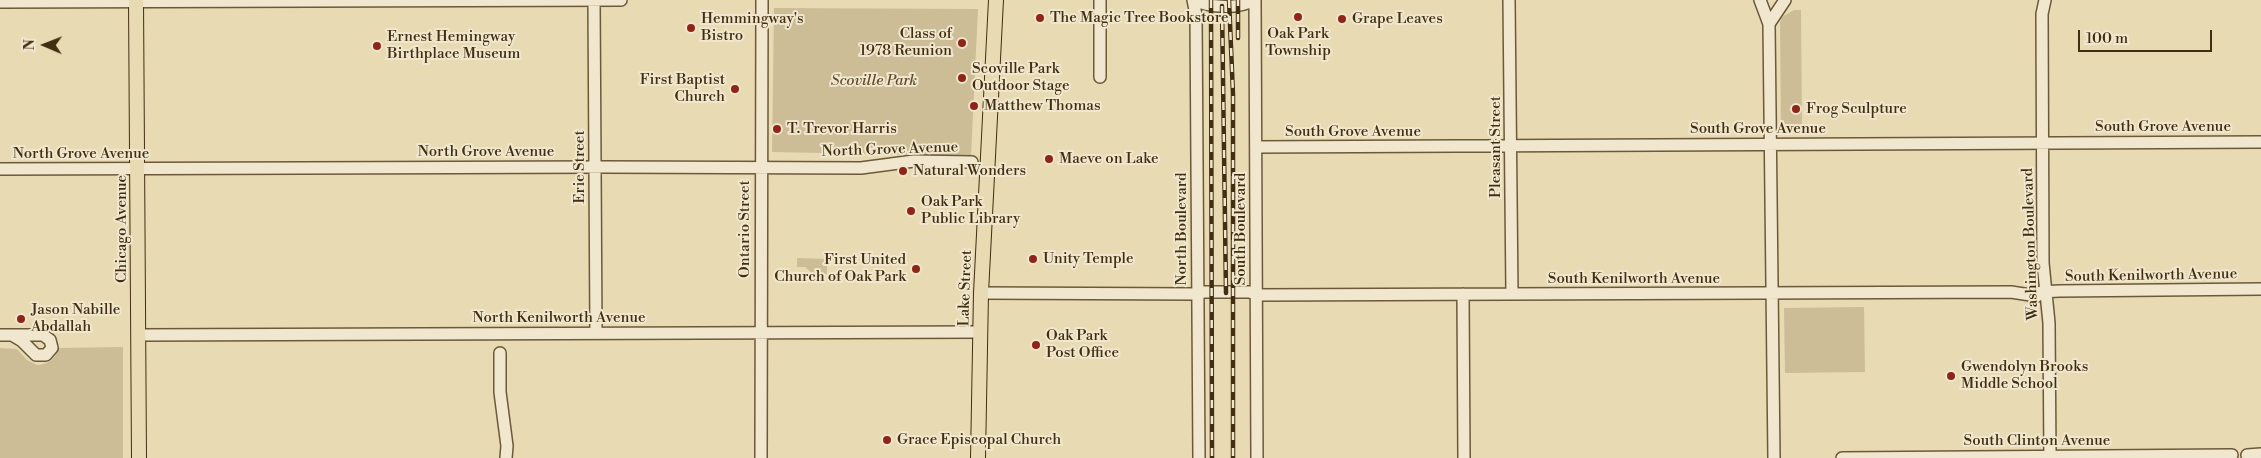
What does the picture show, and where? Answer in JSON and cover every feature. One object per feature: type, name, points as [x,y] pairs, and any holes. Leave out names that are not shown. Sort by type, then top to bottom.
[{"type":"main road","name":"Lake Street","points":[[978,458],[981,293],[996,0]]},
{"type":"main road","name":"Chicago Avenue","points":[[136,1],[139,458]]},
{"type":"street","name":"Erie Street","points":[[594,0],[596,333]]},
{"type":"street","points":[[0,2],[621,0]]},
{"type":"street","name":"Ontario Street","points":[[761,458],[760,167],[762,0]]},
{"type":"street","points":[[1100,0],[1100,77]]},
{"type":"street","points":[[1194,0],[1204,5],[1246,4],[1254,0]]},
{"type":"street","name":"North Boulevard","points":[[1194,0],[1196,15],[1199,458]]},
{"type":"street","name":"South Boulevard","points":[[1254,0],[1257,458]]},
{"type":"street","name":"Pleasant Street","points":[[1509,0],[1512,294]]},
{"type":"street","points":[[1760,0],[1769,24],[1774,458]]},
{"type":"street","points":[[1769,24],[1785,0]]},
{"type":"street","name":"Washington Boulevard","points":[[2045,0],[2042,14],[2043,263],[2050,457]]},
{"type":"street","name":"South Grove Avenue","points":[[1256,147],[2261,142]]},
{"type":"street","name":"North Grove Avenue","points":[[0,169],[860,168],[914,161],[972,162]]},
{"type":"street","name":"South Kenilworth Avenue","points":[[1257,295],[2011,292],[2037,288],[2044,292],[2261,290]]},
{"type":"street","points":[[981,293],[1197,294],[1204,292],[1250,292],[1257,295]]},
{"type":"street","points":[[1463,294],[1464,458]]},
{"type":"street","name":"North Kenilworth Avenue","points":[[138,335],[980,332]]},
{"type":"street","points":[[0,335],[12,335]]},
{"type":"street","points":[[500,353],[500,392],[507,446],[506,458]]},
{"type":"street","points":[[2247,454],[2261,454]]},
{"type":"street","name":"South Clinton Avenue","points":[[1842,458],[2232,455]]},
{"type":"green space","name":"Scoville Park","points":[[774,8],[978,9],[971,156],[772,152]]},
{"type":"green space","points":[[1794,10],[1801,10],[1802,132],[1781,132],[1780,23],[1782,17]]},
{"type":"green space","points":[[797,258],[827,259],[827,274],[812,273],[805,267],[797,267]]},
{"type":"green space","points":[[1864,307],[1865,372],[1785,373],[1784,308]]},
{"type":"green space","points":[[123,347],[123,458],[0,458],[0,348],[17,349],[27,360],[37,365],[51,361],[56,356],[59,348]]},
{"type":"railway","points":[[1211,0],[1212,458]]},
{"type":"railway","points":[[1229,0],[1233,94],[1233,458]]},
{"type":"railway","points":[[1238,0],[1238,38]]},
{"type":"railway","points":[[1222,6],[1226,293]]},
{"type":"place","name":"Oak Park Township","points":[[1298,17]]},
{"type":"place","name":"The Magic Tree Bookstore","points":[[1040,18]]},
{"type":"place","name":"Grape Leaves","points":[[1342,19]]},
{"type":"place","name":"Hemmingway's Bistro","points":[[691,28]]},
{"type":"place","name":"Class of 1978 Reunion","points":[[962,43]]},
{"type":"place","name":"Ernest Hemingway Birthplace Museum","points":[[377,46]]},
{"type":"place","name":"Scoville Park Outdoor Stage","points":[[962,78]]},
{"type":"place","name":"First Baptist Church","points":[[735,89]]},
{"type":"place","name":"Matthew Thomas","points":[[974,106]]},
{"type":"place","name":"Frog Sculpture","points":[[1796,109]]},
{"type":"place","name":"T. Trevor Harris","points":[[777,129]]},
{"type":"place","name":"Maeve on Lake","points":[[1049,159]]},
{"type":"place","name":"Natural Wonders","points":[[903,171]]},
{"type":"place","name":"Oak Park Public Library","points":[[911,211]]},
{"type":"place","name":"Unity Temple","points":[[1033,259]]},
{"type":"place","name":"First United Church of Oak Park","points":[[916,269]]},
{"type":"place","name":"Jason Nabille Abdallah","points":[[21,319]]},
{"type":"place","name":"Oak Park Post Office","points":[[1036,345]]},
{"type":"place","name":"Gwendolyn Brooks Middle School","points":[[1951,376]]},
{"type":"place","name":"Grace Episcopal Church","points":[[887,440]]}]
